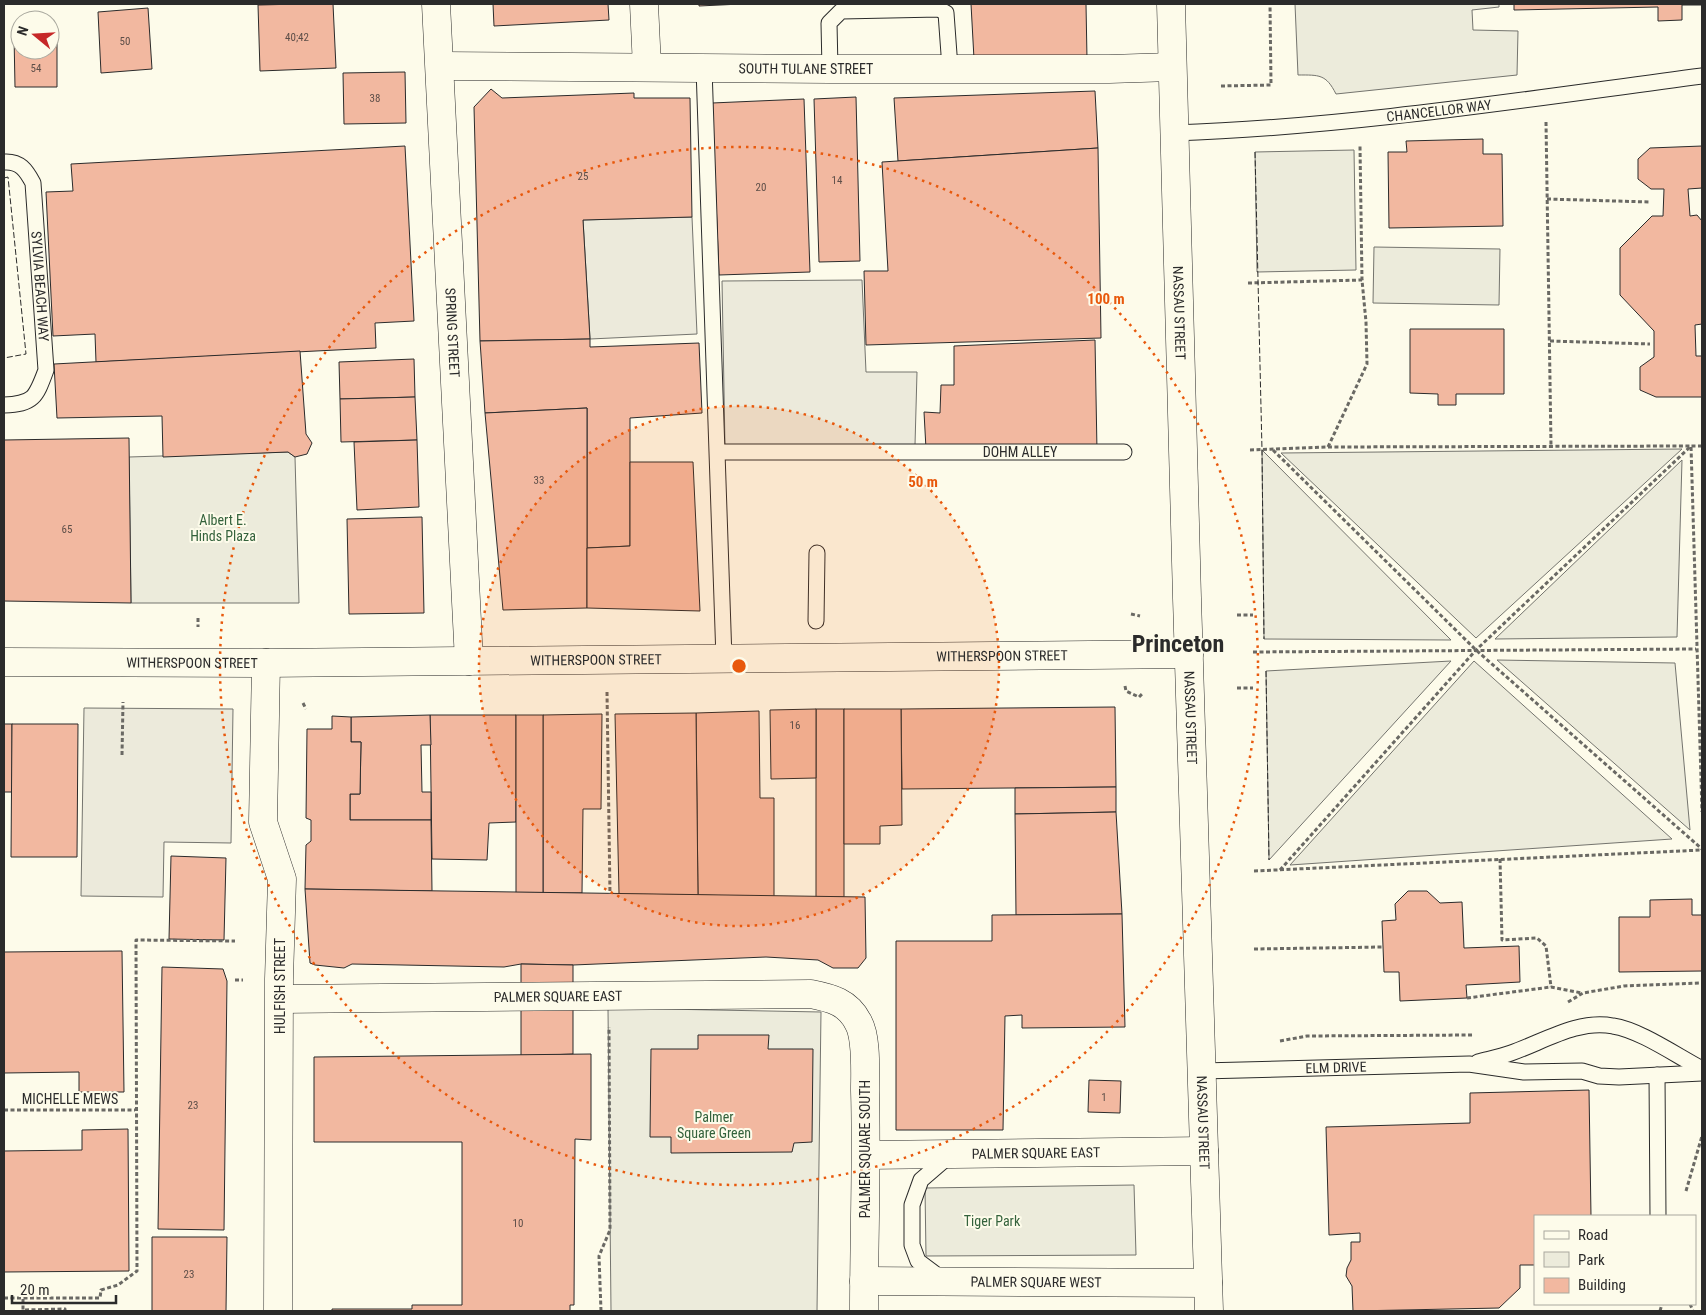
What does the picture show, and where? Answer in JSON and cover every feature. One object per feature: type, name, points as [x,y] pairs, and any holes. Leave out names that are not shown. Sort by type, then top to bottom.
[{"type":"street","name":"SPRING STREET","points":[[436,4],[469,661]]},
{"type":"street","points":[[644,4],[647,67]]},
{"type":"street","name":"NASSAU STREET","points":[[1171,4],[1209,1311]]},
{"type":"street","name":"SOUTH TULANE STREET","points":[[440,66],[830,69],[1109,69],[1172,67]]},
{"type":"street","name":"WITHERSPOON STREET","points":[[4,662],[266,663],[1189,654]]},
{"type":"street","name":"HULFISH STREET","points":[[266,663],[263,822],[282,879],[278,1311]]},
{"type":"street","name":"PALMER SQUARE EAST","points":[[280,998],[811,994],[834,999]]},
{"type":"street","name":"PALMER SQUARE SOUTH","points":[[834,999],[850,1009],[859,1023],[864,1047],[867,1155],[864,1311]]},
{"type":"street","name":"PALMER SQUARE EAST","points":[[867,1155],[1204,1151]]},
{"type":"street","name":"PALMER SQUARE WEST","points":[[864,1281],[1208,1283]]},
{"type":"lane","points":[[830,69],[829,23],[841,11],[939,8],[946,13],[950,68]]},
{"type":"lane","points":[[704,68],[724,659]]},
{"type":"lane","name":"CHANCELLOR WAY","points":[[1174,133],[1245,130],[1359,120],[1702,76]]},
{"type":"lane","name":"SYLVIA BEACH WAY","points":[[4,162],[11,162],[25,169],[33,183],[46,370],[39,387],[30,399],[21,404],[4,405]]},
{"type":"lane","name":"DOHM ALLEY","points":[[718,452],[1124,452]]},
{"type":"lane","points":[[816,621],[817,553]]},
{"type":"lane","name":"ELM DRIVE","points":[[1469,1064],[1510,1054],[1555,1036],[1594,1024],[1613,1026],[1629,1031],[1702,1069]]},
{"type":"lane","name":"ELM DRIVE","points":[[1202,1071],[1469,1064],[1524,1072],[1582,1071],[1599,1076],[1619,1077],[1702,1074]]},
{"type":"lane","points":[[1657,1076],[1658,1215]]},
{"type":"lane","points":[[947,1282],[918,1261],[912,1246],[912,1205],[921,1180],[951,1154]]},
{"type":"path","points":[[1221,86],[1271,84],[1270,4]]},
{"type":"path","points":[[1545,96],[1551,446]]},
{"type":"path","points":[[1328,447],[1367,364],[1362,280],[1359,120]]},
{"type":"path","points":[[1547,199],[1650,202]]},
{"type":"path","points":[[1248,283],[1362,280]]},
{"type":"path","points":[[1550,340],[1650,344]]},
{"type":"path","points":[[1691,446],[1702,812]]},
{"type":"path","points":[[1280,870],[1476,650],[1691,446]]},
{"type":"path","points":[[1250,450],[1328,447],[1702,446]]},
{"type":"path","points":[[1273,449],[1476,650],[1702,849]]},
{"type":"path","points":[[1131,614],[1140,616]]},
{"type":"path","points":[[1237,615],[1253,615]]},
{"type":"path","points":[[198,618],[198,627]]},
{"type":"path","points":[[1253,652],[1696,649]]},
{"type":"path","points":[[606,660],[610,894]]},
{"type":"path","points":[[1237,688],[1253,688]]},
{"type":"path","points":[[1126,691],[1139,697],[1143,693]]},
{"type":"path","points":[[122,755],[123,702]]},
{"type":"path","points":[[303,703],[306,709]]},
{"type":"path","points":[[1254,871],[1702,849]]},
{"type":"path","points":[[1500,859],[1502,940],[1537,938],[1546,946],[1551,987]]},
{"type":"path","points":[[4,1298],[100,1298],[101,1290],[118,1284],[137,1271],[136,940],[235,941]]},
{"type":"path","points":[[1254,949],[1383,946]]},
{"type":"path","points":[[235,980],[243,980]]},
{"type":"path","points":[[1467,998],[1551,987],[1583,993],[1624,986],[1702,983]]},
{"type":"path","points":[[1560,1007],[1583,993]]},
{"type":"path","points":[[601,1311],[599,1256],[610,1230],[610,996]]},
{"type":"path","points":[[1272,1043],[1307,1036],[1482,1035]]},
{"type":"path","name":"MICHELLE MEWS","points":[[4,1110],[136,1110]]},
{"type":"path","points":[[1685,1192],[1702,1136]]},
{"type":"path","points":[[23,1299],[23,1310],[65,1309],[65,1311]]},
{"type":"green space","points":[[1295,4],[1499,4],[1499,7],[1472,10],[1473,30],[1518,31],[1517,75],[1336,94],[1329,83],[1321,77],[1298,75]]},
{"type":"green space","points":[[1354,150],[1356,270],[1257,272],[1255,152]]},
{"type":"green space","points":[[1374,247],[1500,249],[1499,305],[1373,303]]},
{"type":"green space","points":[[1682,449],[1476,638],[1281,453]]},
{"type":"green space","points":[[1262,450],[1451,640],[1264,639]]},
{"type":"green space","name":"Albert E. Hinds Plaza","points":[[288,452],[295,457],[299,603],[131,603],[129,457]]},
{"type":"green space","points":[[1682,460],[1677,637],[1495,639]]},
{"type":"green space","points":[[1497,660],[1675,663],[1690,830]]},
{"type":"green space","points":[[1451,661],[1269,860],[1266,671]]},
{"type":"green space","points":[[1474,661],[1672,839],[1290,865]]},
{"type":"green space","name":"Palmer Square Green","points":[[608,1008],[821,1012],[817,1311],[611,1311]]},
{"type":"green space","name":"Tiger Park","points":[[1134,1185],[1136,1255],[926,1256],[925,1188]]},
{"type":"shaded area","points":[[692,217],[697,334],[590,339],[583,220]]},
{"type":"shaded area","points":[[862,280],[866,372],[917,372],[915,445],[725,446],[722,281]]},
{"type":"shaded area","points":[[84,708],[233,709],[231,843],[164,842],[163,897],[81,896]]},
{"type":"building","points":[[333,4],[336,68],[260,71],[258,5]]},
{"type":"building","points":[[493,4],[608,4],[609,20],[494,26]]},
{"type":"building","points":[[699,4],[741,4],[699,6]]},
{"type":"building","points":[[971,4],[1086,4],[1087,59],[974,59]]},
{"type":"building","points":[[1514,4],[1702,5],[1682,5],[1682,20],[1658,21],[1658,7],[1514,10]]},
{"type":"building","points":[[148,8],[152,69],[101,73],[98,12]]},
{"type":"building","points":[[14,60],[57,60],[57,87],[15,87]]},
{"type":"building","points":[[405,72],[406,123],[344,124],[343,73]]},
{"type":"building","points":[[491,89],[502,98],[634,93],[634,98],[690,98],[692,217],[583,220],[590,339],[480,341],[474,107]]},
{"type":"building","points":[[1095,91],[1098,148],[898,161],[894,98]]},
{"type":"building","points":[[856,97],[860,261],[819,262],[814,99]]},
{"type":"building","points":[[804,99],[810,272],[719,275],[712,103]]},
{"type":"building","points":[[1483,139],[1483,154],[1502,154],[1503,226],[1389,228],[1388,152],[1407,152],[1406,141]]},
{"type":"building","points":[[405,146],[414,321],[375,323],[376,348],[96,362],[95,334],[53,336],[46,192],[73,191],[71,164]]},
{"type":"building","points":[[1702,146],[1702,188],[1688,189],[1690,216],[1697,215],[1702,221],[1702,324],[1695,325],[1696,356],[1702,356],[1702,397],[1656,397],[1640,390],[1640,367],[1654,357],[1654,331],[1620,295],[1620,248],[1652,216],[1663,216],[1664,189],[1651,189],[1638,179],[1638,159],[1650,148]]},
{"type":"building","points":[[1098,148],[1101,338],[866,345],[864,271],[888,271],[882,162]]},
{"type":"building","points":[[1410,329],[1504,329],[1504,394],[1456,394],[1456,405],[1438,405],[1438,394],[1410,393]]},
{"type":"building","points":[[590,339],[590,347],[699,343],[702,413],[630,418],[630,546],[587,548],[587,408],[485,413],[480,341]]},
{"type":"building","points":[[1095,340],[1097,451],[926,449],[924,412],[940,413],[941,385],[954,385],[954,346]]},
{"type":"building","points":[[300,351],[306,434],[312,443],[307,454],[295,457],[288,452],[163,457],[162,416],[57,418],[54,364]]},
{"type":"building","points":[[414,359],[415,397],[340,399],[339,362]]},
{"type":"building","points":[[415,397],[417,440],[341,442],[340,399]]},
{"type":"building","points":[[587,408],[587,608],[503,610],[485,413]]},
{"type":"building","points":[[129,438],[131,603],[4,601],[4,440]]},
{"type":"building","points":[[417,440],[419,507],[357,510],[354,442]]},
{"type":"building","points":[[630,462],[693,462],[700,611],[587,608],[587,548],[630,546]]},
{"type":"building","points":[[422,517],[424,613],[349,614],[347,519]]},
{"type":"building","points":[[1115,707],[1116,787],[902,789],[901,709]]},
{"type":"building","points":[[816,709],[844,709],[844,897],[816,897]]},
{"type":"building","points":[[816,709],[816,778],[771,779],[770,710]]},
{"type":"building","points":[[844,709],[901,709],[902,825],[880,826],[880,844],[844,844]]},
{"type":"building","points":[[759,711],[760,798],[774,798],[774,897],[698,895],[696,713]]},
{"type":"building","points":[[696,713],[698,895],[619,894],[615,714]]},
{"type":"building","points":[[602,714],[601,809],[583,809],[582,893],[543,893],[543,715]]},
{"type":"building","points":[[430,715],[516,715],[516,822],[489,823],[487,860],[432,859]]},
{"type":"building","points":[[430,715],[431,745],[421,745],[422,792],[431,792],[431,820],[350,820],[350,794],[360,794],[361,742],[351,742],[351,717]]},
{"type":"building","points":[[516,715],[543,715],[543,893],[516,893]]},
{"type":"building","points":[[332,716],[351,717],[351,742],[361,742],[360,794],[350,794],[350,820],[431,820],[432,891],[305,889],[306,845],[311,841],[311,820],[306,818],[307,729],[332,729]]},
{"type":"building","points":[[4,724],[12,724],[12,792],[4,792]]},
{"type":"building","points":[[12,724],[78,724],[77,857],[11,857]]},
{"type":"building","points":[[1116,787],[1116,812],[1015,814],[1015,788]]},
{"type":"building","points":[[1116,812],[1122,914],[1016,915],[1015,814]]},
{"type":"building","points":[[171,856],[226,858],[224,940],[169,939]]},
{"type":"building","points":[[305,889],[865,897],[866,958],[858,968],[833,968],[818,960],[766,957],[573,965],[521,964],[504,967],[352,964],[344,968],[315,965],[310,963]]},
{"type":"building","points":[[1408,891],[1427,891],[1440,903],[1462,902],[1464,948],[1519,946],[1520,982],[1466,985],[1467,998],[1400,1001],[1399,972],[1384,972],[1382,921],[1396,920],[1395,904]]},
{"type":"building","points":[[1692,899],[1692,915],[1702,915],[1702,971],[1619,972],[1619,917],[1650,917],[1650,900]]},
{"type":"building","points":[[1122,914],[1125,1027],[1022,1028],[1022,1015],[1005,1016],[1003,1130],[896,1130],[896,941],[992,941],[992,915]]},
{"type":"building","points":[[122,951],[124,1092],[79,1092],[79,1072],[4,1073],[4,952]]},
{"type":"building","points":[[521,964],[573,965],[573,1054],[521,1056]]},
{"type":"building","points":[[162,967],[223,969],[227,981],[224,1230],[158,1229]]},
{"type":"building","points":[[698,1035],[769,1035],[768,1049],[813,1049],[812,1142],[794,1143],[792,1152],[671,1153],[671,1137],[650,1137],[651,1049],[698,1049]]},
{"type":"building","points":[[591,1054],[591,1140],[575,1139],[574,1305],[570,1305],[570,1311],[332,1311],[332,1309],[412,1309],[412,1305],[462,1305],[462,1142],[314,1142],[314,1057]]},
{"type":"building","points":[[1089,1080],[1121,1081],[1120,1113],[1088,1112]]},
{"type":"building","points":[[1589,1090],[1591,1215],[1534,1215],[1534,1265],[1520,1265],[1520,1288],[1499,1308],[1353,1311],[1352,1286],[1346,1276],[1351,1260],[1351,1242],[1360,1242],[1360,1233],[1329,1235],[1326,1127],[1470,1123],[1470,1093]]},
{"type":"building","points":[[128,1129],[129,1271],[4,1272],[4,1151],[82,1150],[82,1130]]},
{"type":"building","points":[[152,1237],[227,1237],[226,1311],[152,1311]]},
{"type":"fence","points":[[1255,152],[1264,639]]},
{"type":"fence","points":[[4,178],[8,177],[26,354],[4,358]]},
{"type":"fence","points":[[1266,671],[1269,860]]},
{"type":"district","name":"Princeton","points":[[1178,644]]}]
